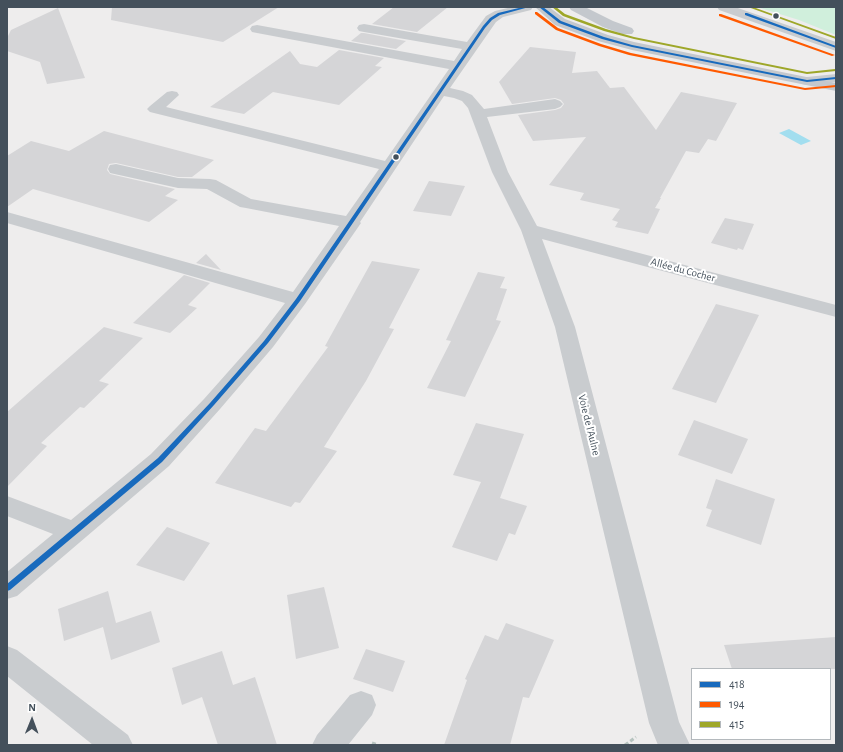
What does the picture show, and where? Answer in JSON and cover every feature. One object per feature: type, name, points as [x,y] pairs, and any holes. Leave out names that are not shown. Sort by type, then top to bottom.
[{"type":"main road","points":[[541,7],[560,22],[603,38],[665,54],[836,87]]},
{"type":"main road","points":[[575,7],[608,24],[643,36],[668,42],[836,72]]},
{"type":"street","points":[[7,588],[160,460],[266,342],[298,300],[352,223],[437,95],[488,23],[499,14],[527,7]]},
{"type":"street","points":[[723,7],[836,47]]},
{"type":"street","points":[[364,28],[471,46]]},
{"type":"street","points":[[257,29],[457,66]]},
{"type":"street","points":[[807,81],[836,78]]},
{"type":"street","points":[[172,95],[155,109],[389,167]]},
{"type":"street","points":[[437,95],[477,114],[555,104]]},
{"type":"street","name":"Voie de l'Aulne","points":[[477,114],[500,172],[530,230],[565,327],[664,723],[667,741]]},
{"type":"street","points":[[116,169],[178,183],[210,184],[246,203],[352,223]]},
{"type":"street","points":[[7,217],[298,300]]},
{"type":"street","name":"Allée du Cocher","points":[[530,230],[836,311]]},
{"type":"street","points":[[7,506],[75,532]]},
{"type":"street","points":[[7,659],[117,745]]},
{"type":"street","points":[[328,745],[361,705]]},
{"type":"green space","points":[[757,7],[836,7],[836,35],[799,20]]},
{"type":"water","points":[[789,129],[811,141],[801,145],[779,133]]},
{"type":"building","points":[[112,7],[279,7],[223,42],[111,20]]},
{"type":"building","points":[[394,7],[448,7],[417,32],[372,24]]},
{"type":"building","points":[[58,8],[85,78],[47,84],[40,62],[7,51],[7,38],[11,30]]},
{"type":"building","points":[[361,33],[406,41],[396,49],[351,41]]},
{"type":"building","points":[[530,47],[576,52],[572,73],[597,71],[610,88],[624,87],[656,130],[681,92],[737,103],[716,141],[708,139],[699,153],[686,151],[655,208],[660,209],[648,234],[615,227],[618,222],[612,220],[620,209],[580,200],[584,193],[549,185],[586,137],[533,141],[518,115],[555,110],[561,108],[564,104],[561,100],[555,98],[512,104],[499,82]]},
{"type":"building","points":[[339,50],[384,58],[375,66],[382,67],[339,105],[273,92],[244,114],[210,107],[290,51],[300,64],[317,67]]},
{"type":"building","points":[[104,131],[214,160],[192,177],[178,177],[116,163],[109,164],[107,170],[110,174],[175,189],[165,196],[178,200],[149,222],[33,189],[7,207],[7,156],[31,141],[69,151]]},
{"type":"building","points":[[429,181],[465,186],[451,216],[413,211]]},
{"type":"building","points":[[725,218],[754,224],[743,250],[738,248],[737,250],[711,243]]},
{"type":"building","points":[[206,254],[221,270],[196,263]]},
{"type":"building","points":[[372,261],[420,269],[389,328],[394,329],[366,381],[324,447],[337,451],[300,503],[295,502],[291,507],[215,483],[255,428],[266,431],[328,347],[325,346]]},
{"type":"building","points":[[478,272],[505,277],[500,288],[507,289],[496,320],[501,321],[465,397],[427,388],[451,341],[446,340]]},
{"type":"building","points":[[184,275],[210,283],[188,305],[197,308],[170,333],[133,323]]},
{"type":"building","points":[[716,304],[759,315],[716,403],[672,389]]},
{"type":"building","points":[[104,327],[143,338],[99,381],[109,384],[84,408],[80,407],[41,443],[47,446],[7,487],[7,412]]},
{"type":"building","points":[[694,420],[748,439],[732,474],[678,455]]},
{"type":"building","points":[[476,423],[524,434],[500,498],[527,506],[515,535],[509,533],[497,561],[452,547],[481,482],[453,475]]},
{"type":"building","points":[[716,479],[775,499],[761,545],[706,526],[712,510],[706,508]]},
{"type":"building","points":[[167,527],[210,543],[184,581],[136,565]]},
{"type":"building","points":[[324,587],[339,648],[296,659],[287,595]]},
{"type":"building","points":[[108,591],[116,623],[151,611],[160,642],[111,660],[103,627],[64,641],[58,609]]},
{"type":"building","points":[[506,623],[554,640],[529,698],[523,697],[510,745],[444,745],[467,680],[465,679],[485,635],[498,640]]},
{"type":"building","points":[[836,637],[836,669],[732,668],[724,645]]},
{"type":"building","points":[[366,649],[405,661],[393,692],[353,679]]},
{"type":"building","points":[[222,651],[233,685],[255,677],[277,745],[218,745],[202,697],[182,705],[172,668]]},
{"type":"transit line","name":"418","points":[[7,588],[160,460],[212,404],[266,342],[298,300],[484,27],[491,19],[499,14],[527,7]]},
{"type":"transit line","name":"418","points":[[541,7],[560,22],[603,38],[632,46],[807,81],[836,78]]},
{"type":"transit line","name":"415","points":[[554,7],[564,15],[605,30],[634,38],[807,73],[835,70]]},
{"type":"transit line","name":"415","points":[[750,7],[836,38]]},
{"type":"transit line","name":"194","points":[[536,13],[557,29],[600,45],[630,54],[805,89],[836,86]]},
{"type":"transit line","name":"418","points":[[746,14],[836,47]]},
{"type":"transit line","name":"194","points":[[720,15],[833,55]]}]
